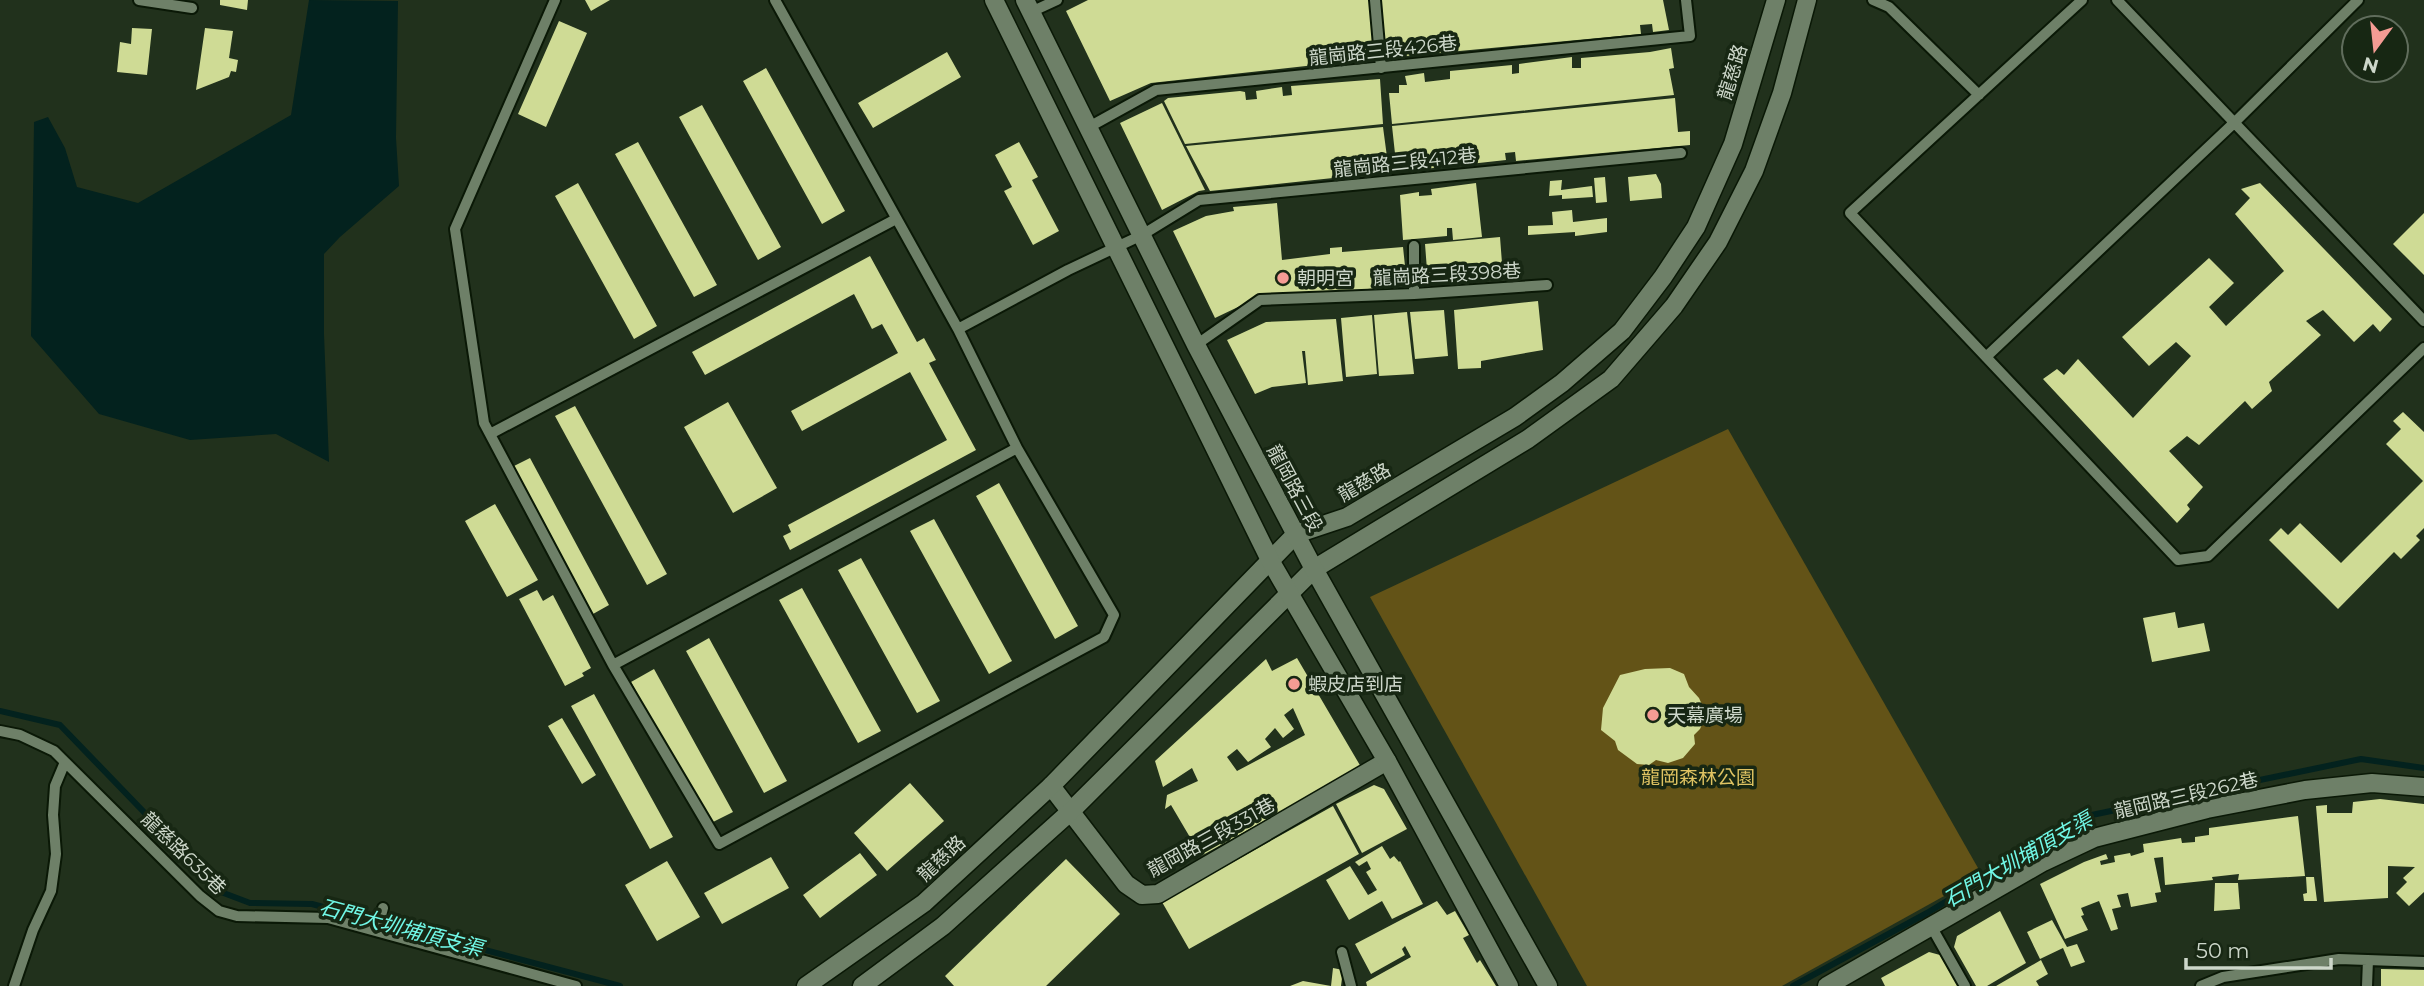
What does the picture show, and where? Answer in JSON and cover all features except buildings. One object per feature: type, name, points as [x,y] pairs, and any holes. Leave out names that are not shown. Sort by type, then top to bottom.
[{"type":"street","points":[[994,0],[1271,562],[1387,761],[1509,986]]},
{"type":"street","name":"龍慈路","points":[[806,986],[924,903],[1051,786],[1296,534],[1347,517],[1515,417],[1562,383],[1622,331],[1696,227],[1733,144],[1776,0]]},
{"type":"street","points":[[862,986],[943,926],[1070,812],[1314,569],[1528,439],[1611,379],[1674,306],[1718,242],[1754,171],[1782,93],[1807,0]]},
{"type":"street","name":"龍岡路三段","points":[[1028,6],[1196,345],[1314,569],[1548,986]]},
{"type":"street","name":"龍岡路三段331巷","points":[[1051,786],[1126,884],[1142,895],[1158,894],[1387,761]]},
{"type":"street","name":"龍岡路三段262巷","points":[[1840,983],[1931,926],[2043,862],[2094,838],[2207,809],[2305,790],[2372,783],[2424,787]]},
{"type":"lane","points":[[139,0],[192,8]]},
{"type":"lane","points":[[555,0],[455,229],[484,423],[613,665],[719,844],[1104,637],[1114,615],[1017,448],[957,330],[775,0]]},
{"type":"lane","points":[[1028,6],[1058,0]]},
{"type":"lane","points":[[1375,0],[1381,68]]},
{"type":"lane","name":"龍崗路三段426巷","points":[[1089,127],[1156,90],[1690,36],[1686,0]]},
{"type":"lane","points":[[1873,0],[1889,6],[1979,95]]},
{"type":"lane","points":[[2082,0],[1850,213],[2178,560],[2208,556],[2424,348]]},
{"type":"lane","points":[[2117,0],[2424,321]]},
{"type":"lane","points":[[1986,356],[2235,122],[2358,0]]},
{"type":"lane","name":"龍崗路三段412巷","points":[[957,330],[1142,235],[1199,200],[1681,153]]},
{"type":"lane","points":[[490,434],[896,219]]},
{"type":"lane","points":[[1414,246],[1414,294]]},
{"type":"lane","name":"龍崗路三段398巷","points":[[1196,345],[1260,300],[1547,285]]},
{"type":"lane","points":[[613,665],[1017,448]]},
{"type":"lane","name":"龍慈路635巷","points":[[0,731],[20,735],[54,751],[200,896],[219,911],[237,916],[328,918],[576,986]]},
{"type":"lane","points":[[14,986],[33,930],[51,891],[56,854],[53,815],[55,786],[65,762]]},
{"type":"lane","points":[[377,931],[383,908]]},
{"type":"lane","points":[[1931,926],[1965,986]]},
{"type":"lane","points":[[1342,952],[1351,986]]},
{"type":"lane","points":[[2201,986],[2223,977],[2339,959],[2424,962]]},
{"type":"lane","points":[[2367,986],[2368,960]]},
{"type":"green space","name":"龍岡森林公園","points":[[1728,429],[1982,875],[1782,986],[1587,986],[1370,597]]},
{"type":"water","points":[[309,0],[398,1],[396,138],[399,186],[324,254],[329,462],[276,434],[190,440],[99,414],[31,336],[34,122],[48,117],[65,148],[77,187],[138,203],[291,115]]},
{"type":"waterway","name":"石門大圳埔頂支渠","points":[[0,711],[60,725],[221,892],[250,903],[312,904],[620,986]]},
{"type":"waterway","name":"石門大圳埔頂支渠","points":[[1793,986],[1927,913],[2087,816],[2361,759],[2424,768]]},
{"type":"place","name":"朝明宮","points":[[1283,278]]},
{"type":"place","name":"蝦皮店到店","points":[[1294,684]]},
{"type":"place","name":"天幕廣場","points":[[1653,715]]}]
